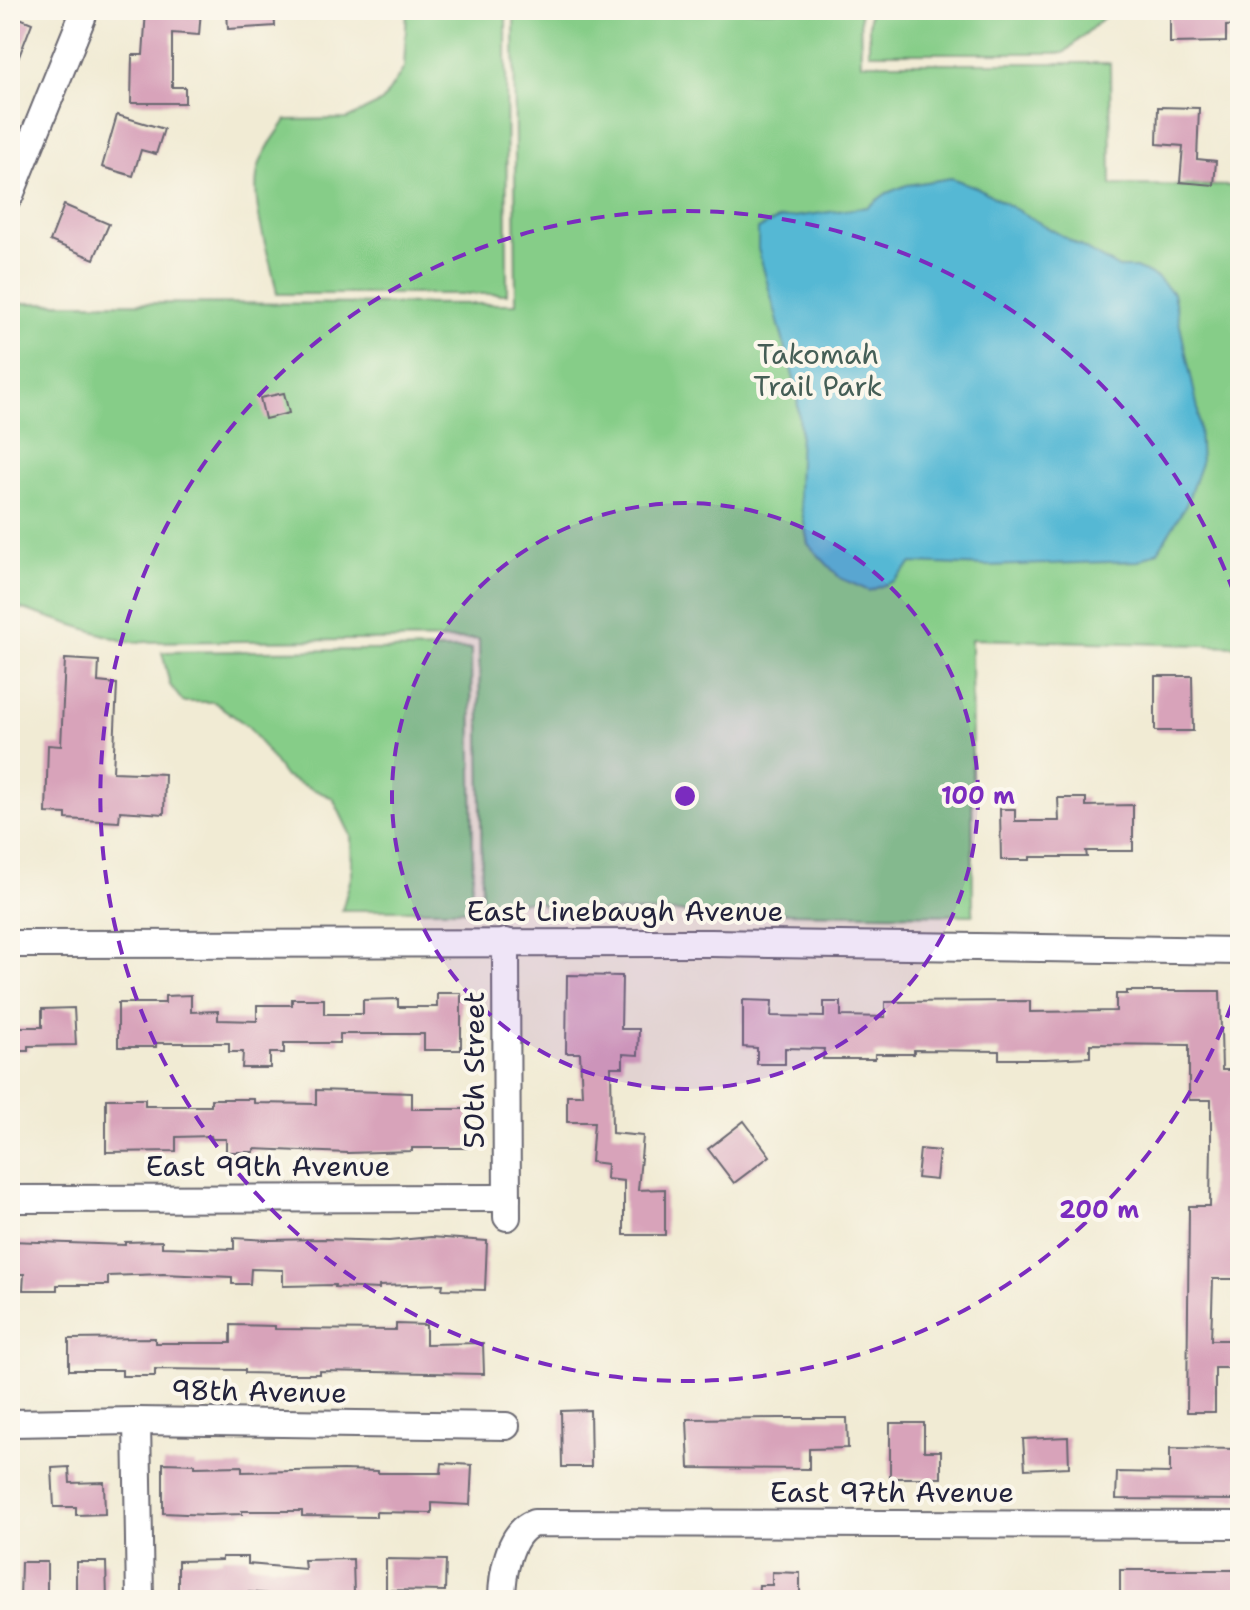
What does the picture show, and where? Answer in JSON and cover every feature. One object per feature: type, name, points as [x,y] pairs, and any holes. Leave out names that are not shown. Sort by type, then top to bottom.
[{"type":"street","points":[[10,195],[85,10]]},
{"type":"street","name":"East Linebaugh Avenue","points":[[10,944],[506,942],[1240,951]]},
{"type":"street","name":"50th Street","points":[[506,942],[507,1208]]},
{"type":"street","name":"East 99th Avenue","points":[[10,1199],[507,1208]]},
{"type":"street","points":[[137,1421],[140,1600]]},
{"type":"street","name":"98th Avenue","points":[[10,1423],[137,1421],[506,1426]]},
{"type":"street","name":"East 97th Avenue","points":[[502,1600],[502,1577],[515,1543],[526,1526],[545,1522],[1240,1525]]},
{"type":"green space","points":[[407,10],[506,10],[507,294],[277,294],[256,194],[262,157],[286,120],[347,119],[382,102],[404,68]]},
{"type":"green space","name":"Takomah Trail Park","points":[[514,10],[860,10],[861,63],[1110,63],[1111,185],[1240,186],[1240,646],[971,639],[973,915],[551,911],[539,902],[482,902],[479,639],[127,642],[10,605],[10,303],[516,304]]},
{"type":"green space","points":[[869,10],[1110,12],[1064,53],[869,53]]},
{"type":"green space","points":[[471,649],[473,874],[469,910],[342,910],[352,874],[351,836],[333,798],[285,777],[249,727],[214,702],[183,702],[170,685],[162,652]]},
{"type":"water","points":[[951,178],[976,187],[1119,268],[1136,268],[1158,278],[1173,293],[1198,409],[1201,463],[1186,505],[1158,551],[1139,561],[986,566],[912,563],[894,581],[869,591],[840,578],[808,544],[798,490],[800,428],[796,387],[758,249],[758,229],[778,219],[867,207],[887,193],[907,185]]},
{"type":"building","points":[[146,10],[201,10],[199,35],[172,33],[172,87],[185,87],[185,103],[131,103],[132,55],[143,55]]},
{"type":"building","points":[[227,10],[274,10],[275,26],[228,29]]},
{"type":"building","points":[[1170,10],[1239,10],[1239,25],[1226,26],[1226,42],[1170,43]]},
{"type":"building","points":[[10,14],[32,23],[11,77],[10,77]]},
{"type":"building","points":[[1158,107],[1199,108],[1197,159],[1216,161],[1214,185],[1180,182],[1183,146],[1157,144]]},
{"type":"building","points":[[117,115],[164,129],[156,154],[141,150],[133,176],[102,167]]},
{"type":"building","points":[[64,205],[109,224],[94,259],[50,241]]},
{"type":"building","points":[[284,393],[289,413],[265,419],[260,398]]},
{"type":"building","points":[[65,659],[99,661],[98,682],[117,684],[113,772],[165,774],[164,814],[120,811],[119,822],[66,819],[66,814],[46,813],[48,745],[61,746]]},
{"type":"building","points":[[1155,676],[1192,676],[1193,731],[1155,731]]},
{"type":"building","points":[[1058,798],[1086,798],[1086,806],[1133,805],[1133,851],[1086,851],[1087,857],[1001,860],[1000,809],[1015,809],[1015,821],[1059,821]]},
{"type":"building","points":[[567,975],[622,976],[621,1029],[639,1029],[638,1055],[623,1054],[623,1067],[611,1067],[612,1133],[643,1136],[638,1190],[665,1189],[665,1235],[624,1235],[624,1181],[606,1179],[607,1164],[591,1162],[594,1122],[567,1122],[567,1095],[582,1095],[580,1053],[566,1053]]},
{"type":"building","points":[[1127,991],[1220,991],[1222,1070],[1238,1070],[1238,1279],[1213,1279],[1211,1340],[1239,1340],[1239,1368],[1215,1368],[1215,1412],[1187,1412],[1189,1206],[1210,1206],[1211,1143],[1211,1100],[1189,1100],[1189,1045],[1090,1044],[1090,1057],[1045,1059],[999,1059],[999,1051],[914,1050],[914,1054],[875,1054],[875,1059],[823,1059],[824,1049],[785,1048],[785,1064],[757,1064],[757,1048],[743,1047],[743,1000],[772,1001],[771,1016],[824,1017],[824,1002],[841,1002],[841,1016],[885,1017],[885,1002],[1030,1001],[1030,1012],[1116,1011],[1116,994],[1127,994]]},
{"type":"building","points":[[437,993],[461,993],[461,1050],[424,1050],[424,1034],[340,1034],[340,1043],[284,1043],[284,1053],[270,1053],[270,1068],[242,1068],[243,1052],[229,1052],[229,1043],[156,1043],[156,1047],[118,1047],[118,1003],[165,1003],[165,996],[191,995],[191,1012],[218,1011],[218,1020],[257,1021],[257,1005],[292,1005],[292,999],[324,999],[324,1014],[363,1014],[363,1000],[398,999],[398,1007],[437,1007]]},
{"type":"building","points":[[74,1008],[76,1045],[28,1046],[28,1051],[10,1051],[10,1027],[42,1027],[42,1009]]},
{"type":"building","points":[[316,1090],[412,1093],[412,1109],[468,1109],[468,1148],[348,1153],[254,1149],[254,1152],[226,1152],[226,1139],[212,1139],[211,1136],[176,1137],[176,1151],[106,1152],[106,1099],[145,1099],[145,1106],[211,1106],[211,1099],[316,1104]]},
{"type":"building","points":[[744,1121],[770,1156],[734,1183],[708,1149]]},
{"type":"building","points":[[920,1149],[939,1151],[936,1180],[917,1178]]},
{"type":"building","points":[[431,1237],[487,1241],[485,1290],[442,1289],[443,1284],[379,1286],[379,1289],[335,1285],[283,1286],[283,1270],[251,1269],[250,1284],[232,1284],[232,1277],[163,1274],[108,1276],[108,1285],[57,1285],[57,1290],[23,1290],[24,1274],[10,1274],[10,1241],[125,1245],[125,1242],[162,1241],[162,1247],[234,1249],[234,1238],[389,1241]]},
{"type":"building","points":[[396,1324],[426,1325],[426,1344],[483,1343],[484,1374],[319,1371],[319,1374],[285,1374],[245,1373],[245,1370],[155,1369],[155,1376],[122,1376],[122,1370],[69,1370],[69,1339],[155,1338],[155,1343],[231,1343],[231,1325],[275,1326],[275,1329],[396,1330]]},
{"type":"building","points":[[590,1410],[591,1467],[562,1467],[561,1411]]},
{"type":"building","points":[[847,1418],[848,1448],[809,1449],[809,1469],[689,1468],[687,1419]]},
{"type":"building","points":[[890,1423],[924,1423],[924,1451],[941,1451],[941,1478],[890,1478]]},
{"type":"building","points":[[1068,1437],[1069,1467],[1025,1469],[1023,1439]]},
{"type":"building","points":[[1170,1448],[1239,1449],[1239,1500],[1116,1499],[1117,1472],[1170,1473]]},
{"type":"building","points":[[163,1463],[195,1464],[195,1467],[242,1466],[242,1472],[343,1470],[378,1473],[441,1473],[442,1463],[472,1465],[470,1505],[432,1503],[432,1513],[376,1512],[376,1517],[302,1516],[302,1511],[242,1511],[242,1514],[209,1515],[163,1513]]},
{"type":"building","points":[[69,1467],[70,1483],[104,1482],[105,1514],[76,1515],[76,1507],[54,1507],[52,1468]]},
{"type":"building","points":[[222,1557],[248,1557],[248,1564],[305,1569],[304,1560],[353,1559],[354,1594],[289,1596],[248,1592],[248,1597],[178,1600],[178,1561],[222,1560]]},
{"type":"building","points":[[386,1559],[446,1560],[445,1591],[386,1590]]},
{"type":"building","points":[[21,1562],[47,1562],[47,1600],[20,1600]]},
{"type":"building","points":[[76,1562],[106,1562],[107,1599],[76,1600]]},
{"type":"building","points":[[1120,1570],[1240,1570],[1240,1599],[1120,1597]]},
{"type":"building","points":[[772,1572],[800,1573],[800,1600],[758,1600],[759,1585],[772,1585]]}]
